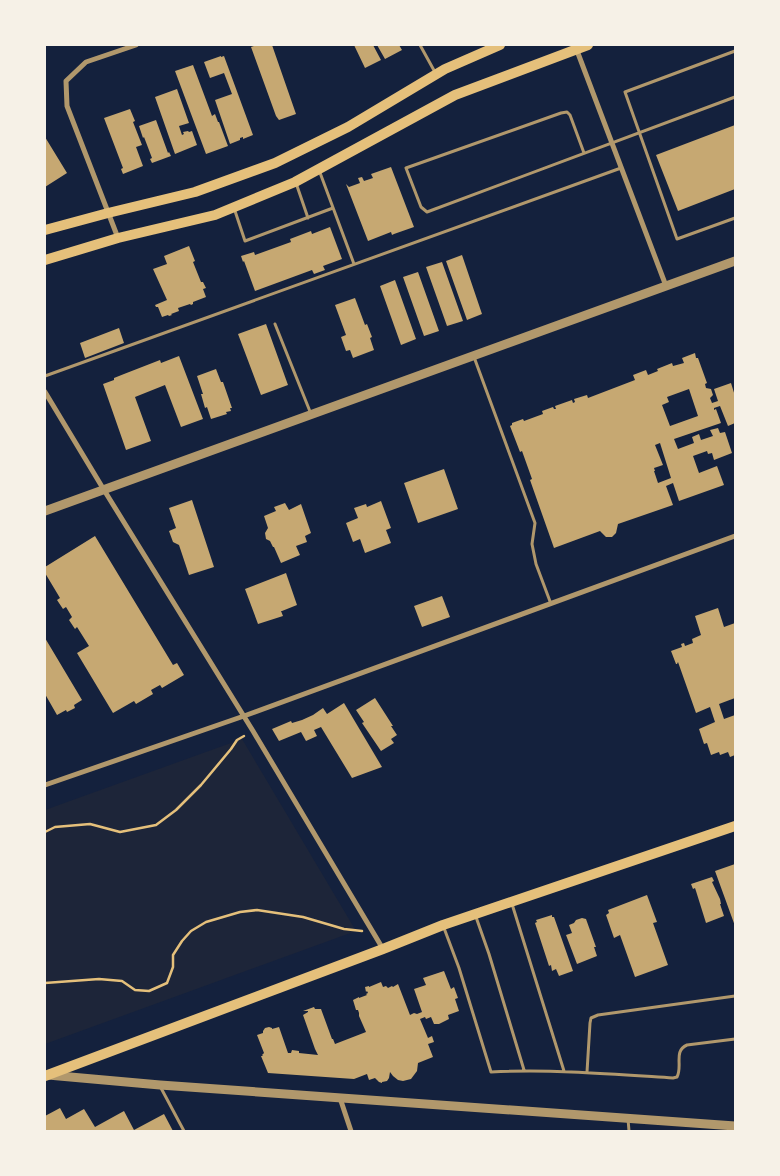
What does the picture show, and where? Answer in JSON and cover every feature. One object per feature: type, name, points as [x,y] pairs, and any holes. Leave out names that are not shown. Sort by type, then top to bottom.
[{"type":"main road","points":[[45,230],[195,192],[275,163],[348,127],[445,69],[500,45]]},
{"type":"main road","points":[[45,260],[118,238],[215,215],[233,208],[319,170],[455,95],[576,47],[588,45]]},
{"type":"main road","points":[[46,1076],[443,925],[735,826]]},
{"type":"street","points":[[118,238],[67,106],[66,81],[86,62],[136,45]]},
{"type":"street","points":[[576,47],[666,286]]},
{"type":"street","points":[[45,511],[735,261]]},
{"type":"street","points":[[45,392],[244,716],[383,949]]},
{"type":"street","points":[[45,785],[244,716],[735,536]]},
{"type":"street","points":[[46,1076],[735,1126]]},
{"type":"street","points":[[340,1098],[351,1131]]},
{"type":"lane","points":[[420,45],[436,74]]},
{"type":"lane","points":[[735,51],[625,92],[677,239],[735,218]]},
{"type":"lane","points":[[584,153],[570,115],[567,112],[406,168],[421,207],[427,212],[735,97]]},
{"type":"lane","points":[[45,376],[621,168]]},
{"type":"lane","points":[[319,170],[354,264]]},
{"type":"lane","points":[[295,182],[308,218]]},
{"type":"lane","points":[[233,208],[245,241],[333,208]]},
{"type":"lane","points":[[275,324],[311,415]]},
{"type":"lane","points":[[474,356],[535,523],[532,544],[536,564],[551,604]]},
{"type":"lane","points":[[511,902],[564,1071]]},
{"type":"lane","points":[[475,914],[524,1070]]},
{"type":"lane","points":[[443,925],[459,968],[491,1072],[524,1070],[564,1071],[673,1078],[677,1077],[679,1073],[679,1051],[686,1045],[735,1039]]},
{"type":"lane","points":[[587,1072],[591,1018],[598,1015],[735,996]]},
{"type":"lane","points":[[160,1085],[184,1131]]},
{"type":"lane","points":[[628,1118],[630,1131]]},
{"type":"path","points":[[45,832],[55,827],[90,824],[120,832],[156,825],[176,810],[201,785],[232,749],[237,740],[253,732]]},
{"type":"path","points":[[45,983],[99,979],[122,981],[135,990],[148,991],[168,983],[173,967],[173,955],[182,941],[192,931],[206,922],[240,912],[257,910],[303,917],[344,929],[372,933]]},
{"type":"shaded area","points":[[242,739],[356,931],[45,1044],[45,810]]},
{"type":"building","points":[[272,45],[296,114],[279,120],[276,116],[251,47]]},
{"type":"building","points":[[354,45],[373,45],[381,60],[365,68]]},
{"type":"building","points":[[377,45],[399,45],[402,50],[385,59]]},
{"type":"building","points":[[224,56],[253,135],[243,139],[243,137],[240,138],[240,140],[230,144],[215,100],[232,94],[224,73],[210,78],[204,62]]},
{"type":"building","points":[[193,65],[212,116],[215,114],[228,146],[206,154],[175,71]]},
{"type":"building","points":[[177,89],[189,123],[179,126],[182,135],[184,134],[183,132],[192,131],[197,145],[175,154],[155,97]]},
{"type":"building","points":[[130,109],[142,145],[136,147],[143,166],[123,174],[121,169],[123,168],[104,118]]},
{"type":"building","points":[[156,120],[168,153],[171,156],[152,163],[150,159],[152,158],[139,126]]},
{"type":"building","points":[[735,125],[735,189],[678,211],[656,155]]},
{"type":"building","points":[[45,137],[67,173],[45,187]]},
{"type":"building","points":[[391,167],[414,227],[392,235],[391,232],[368,241],[346,184],[349,187],[360,183],[358,178],[362,177],[364,181],[373,178],[371,174]]},
{"type":"building","points":[[330,227],[342,259],[323,266],[325,270],[314,274],[312,270],[255,291],[241,256],[254,252],[255,255],[291,242],[290,239],[311,231],[312,234]]},
{"type":"building","points":[[189,246],[201,282],[203,282],[206,288],[203,289],[206,297],[193,302],[191,305],[178,308],[179,311],[172,315],[162,317],[158,307],[155,305],[167,300],[153,269],[167,264],[164,256]]},
{"type":"building","points":[[462,255],[482,314],[467,320],[446,261]]},
{"type":"building","points":[[442,262],[463,321],[447,326],[426,267]]},
{"type":"building","points":[[418,272],[439,331],[424,336],[403,277]]},
{"type":"building","points":[[395,280],[416,339],[401,345],[380,286]]},
{"type":"building","points":[[355,298],[365,325],[367,324],[372,337],[370,338],[374,350],[353,358],[350,350],[346,351],[341,337],[346,335],[335,305]]},
{"type":"building","points":[[266,324],[288,385],[261,395],[238,334]]},
{"type":"building","points":[[119,328],[124,343],[85,358],[80,343]]},
{"type":"building","points":[[695,353],[707,383],[705,384],[706,388],[711,389],[713,395],[710,398],[712,403],[718,401],[714,389],[731,383],[735,396],[735,423],[728,426],[720,406],[714,408],[714,410],[716,409],[721,423],[674,439],[678,449],[694,443],[692,437],[699,434],[701,440],[713,436],[710,430],[718,428],[720,433],[725,432],[732,453],[714,460],[712,453],[708,454],[707,451],[693,456],[699,473],[717,466],[724,485],[679,501],[673,483],[666,486],[673,505],[618,524],[616,533],[612,537],[606,537],[600,531],[554,548],[522,451],[520,452],[510,426],[512,423],[543,414],[542,411],[553,407],[556,409],[555,406],[572,400],[573,403],[575,402],[574,399],[587,395],[588,398],[635,380],[633,375],[646,370],[648,375],[672,363],[673,366],[684,363],[682,358]],"holes":[[[689,389],[698,416],[670,426],[662,405],[669,402],[667,397]],[[660,443],[671,478],[658,483],[654,468],[663,465],[655,445]]]},
{"type":"building","points":[[179,356],[203,419],[181,427],[165,385],[135,397],[151,441],[126,450],[103,384],[160,360],[161,363]]},
{"type":"building","points":[[216,369],[221,382],[223,382],[232,408],[230,408],[231,411],[226,412],[227,414],[211,419],[207,407],[205,408],[197,376]]},
{"type":"building","points":[[444,469],[458,509],[418,523],[404,483]]},
{"type":"building","points":[[192,500],[214,567],[189,575],[179,545],[173,542],[169,531],[176,528],[169,508]]},
{"type":"building","points":[[381,501],[391,528],[386,530],[391,543],[365,553],[360,539],[353,542],[346,523],[358,518],[354,508],[366,504],[367,507]]},
{"type":"building","points":[[285,503],[289,510],[301,504],[311,533],[305,536],[307,542],[296,546],[300,555],[281,563],[274,547],[266,539],[265,533],[268,528],[264,516],[276,511],[274,507]]},
{"type":"building","points":[[95,536],[173,665],[177,663],[184,675],[162,688],[160,685],[151,690],[153,694],[136,704],[134,701],[113,713],[77,653],[89,646],[77,627],[75,629],[69,620],[72,617],[66,607],[63,609],[57,600],[60,598],[45,573],[45,567]]},
{"type":"building","points":[[286,573],[297,605],[281,611],[283,616],[258,624],[245,589]]},
{"type":"building","points":[[442,596],[450,617],[422,627],[414,606]]},
{"type":"building","points":[[718,608],[724,627],[735,623],[735,698],[719,704],[724,719],[735,715],[735,755],[730,757],[728,752],[720,755],[719,752],[711,755],[707,743],[704,744],[699,729],[715,722],[710,707],[696,713],[678,662],[676,664],[671,651],[682,647],[681,644],[684,643],[685,646],[693,643],[692,639],[701,635],[695,616]]},
{"type":"building","points":[[45,638],[82,700],[74,705],[75,708],[57,715],[45,694]]},
{"type":"building","points":[[375,698],[397,735],[391,739],[394,743],[381,751],[362,723],[364,722],[356,710]]},
{"type":"building","points":[[344,703],[382,767],[352,778],[321,727],[314,730],[317,736],[306,741],[301,732],[279,741],[272,729],[291,721],[292,723],[302,720],[323,708],[327,714]]},
{"type":"building","points":[[735,864],[735,926],[715,871]]},
{"type":"building","points":[[712,877],[724,916],[706,923],[695,888],[693,889],[691,884]]},
{"type":"building","points":[[647,895],[657,922],[653,923],[668,965],[635,977],[620,935],[614,938],[606,915],[609,913],[608,910]]},
{"type":"building","points":[[552,915],[573,971],[559,976],[556,969],[552,971],[551,965],[549,966],[535,923],[537,922],[536,920]]},
{"type":"building","points":[[582,918],[586,919],[596,947],[594,947],[597,956],[577,964],[566,935],[572,933],[569,925]]},
{"type":"building","points":[[444,971],[451,989],[454,987],[458,998],[455,999],[459,1011],[448,1015],[449,1019],[439,1024],[434,1024],[431,1017],[420,1019],[428,1038],[432,1036],[434,1042],[428,1044],[433,1057],[418,1063],[417,1071],[411,1079],[398,1080],[390,1072],[387,1081],[382,1083],[375,1078],[369,1080],[367,1074],[354,1079],[268,1073],[261,1056],[264,1053],[257,1035],[263,1033],[265,1028],[279,1027],[288,1053],[291,1053],[292,1050],[299,1051],[299,1053],[318,1055],[303,1015],[308,1011],[303,1011],[314,1007],[315,1009],[321,1009],[335,1044],[366,1032],[353,1000],[367,995],[365,987],[381,982],[383,987],[386,986],[388,988],[398,984],[410,1015],[417,1014],[422,1012],[414,989],[426,985],[423,978]]},
{"type":"building","points":[[60,1108],[66,1119],[84,1109],[95,1127],[124,1111],[134,1130],[164,1114],[173,1131],[45,1131],[45,1116]]}]
